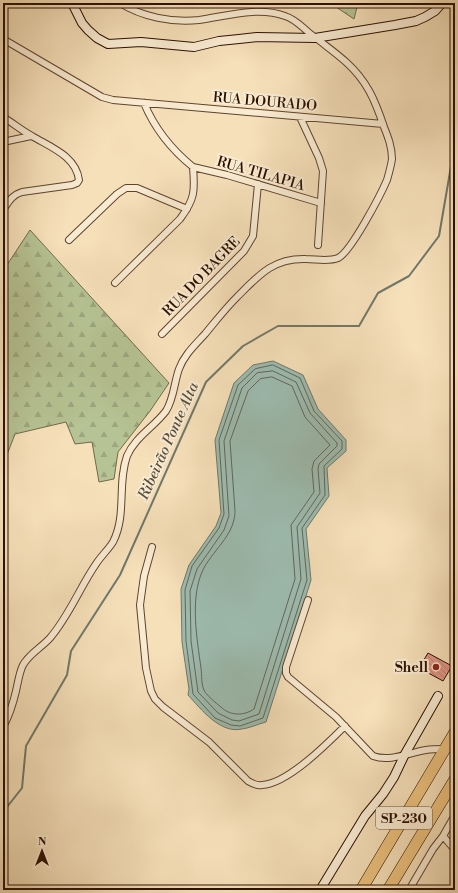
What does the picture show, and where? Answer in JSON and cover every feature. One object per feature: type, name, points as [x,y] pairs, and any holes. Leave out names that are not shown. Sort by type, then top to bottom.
[{"type":"highway","name":"SP-230","points":[[361,890],[455,732]]},
{"type":"highway","name":"SP-230","points":[[388,890],[455,779]]},
{"type":"street","points":[[72,3],[82,23],[88,30],[97,38],[108,44],[141,42],[194,47],[219,41],[257,37],[314,38],[416,21],[435,11],[442,3]]},
{"type":"street","points":[[3,727],[12,706],[24,663],[49,640],[58,628],[97,562],[112,544],[117,533],[122,505],[124,470],[131,448],[139,437],[164,414],[169,406],[179,369],[190,350],[231,304],[270,267],[280,262],[292,259],[328,260],[336,259],[342,256],[348,250],[386,182],[392,158],[391,146],[371,92],[361,77],[331,49],[314,38],[289,16],[264,11],[180,21],[146,15],[134,11],[120,3]]},
{"type":"street","name":"RUA DOURADO","points":[[3,39],[102,97],[128,102],[383,124]]},
{"type":"street","points":[[115,283],[168,231],[188,209],[193,198],[193,166],[181,157],[164,136],[144,103]]},
{"type":"street","points":[[300,116],[322,165],[324,176],[318,245]]},
{"type":"street","points":[[3,117],[31,136],[52,147],[70,160],[78,173],[79,180],[77,183],[72,185],[16,194],[11,198],[3,210]]},
{"type":"street","points":[[3,142],[31,136]]},
{"type":"street","name":"RUA TILAPIA","points":[[193,166],[321,203]]},
{"type":"street","name":"RUA DO BAGRE","points":[[162,334],[244,251],[250,242],[254,229],[258,184]]},
{"type":"street","points":[[69,240],[117,194],[126,188],[137,188],[188,209]]},
{"type":"street","points":[[152,547],[141,592],[141,624],[148,683],[155,699],[163,707],[209,742],[248,781],[255,785],[270,784],[286,776],[330,741],[345,726]]},
{"type":"street","points":[[308,600],[286,667],[288,678],[336,717],[373,756],[381,759],[388,759],[404,754],[445,749]]},
{"type":"street","points":[[320,890],[365,816],[394,778],[404,754],[438,696]]},
{"type":"street","points":[[409,890],[455,815]]},
{"type":"street","points":[[442,836],[454,849]]},
{"type":"green space","points":[[330,3],[358,3],[354,19]]},
{"type":"green space","points":[[30,230],[169,383],[150,411],[118,452],[114,479],[99,482],[92,442],[75,444],[66,422],[15,434],[3,465],[3,271]]},
{"type":"water","points":[[273,361],[303,375],[318,409],[346,440],[346,451],[327,468],[329,496],[306,529],[311,580],[266,722],[234,730],[226,728],[212,719],[188,695],[189,689],[182,642],[181,589],[189,565],[216,526],[221,513],[215,440],[234,383],[253,365]]},
{"type":"building","name":"Shell","points":[[428,653],[452,666],[443,681],[419,668]]},
{"type":"waterway","name":"Ribeirão Ponte Alta","points":[[3,812],[22,788],[26,746],[67,675],[71,651],[120,575],[206,382],[243,346],[278,326],[359,326],[378,293],[409,276],[439,236],[455,143]]},
{"type":"place","name":"Shell","points":[[436,667]]}]
